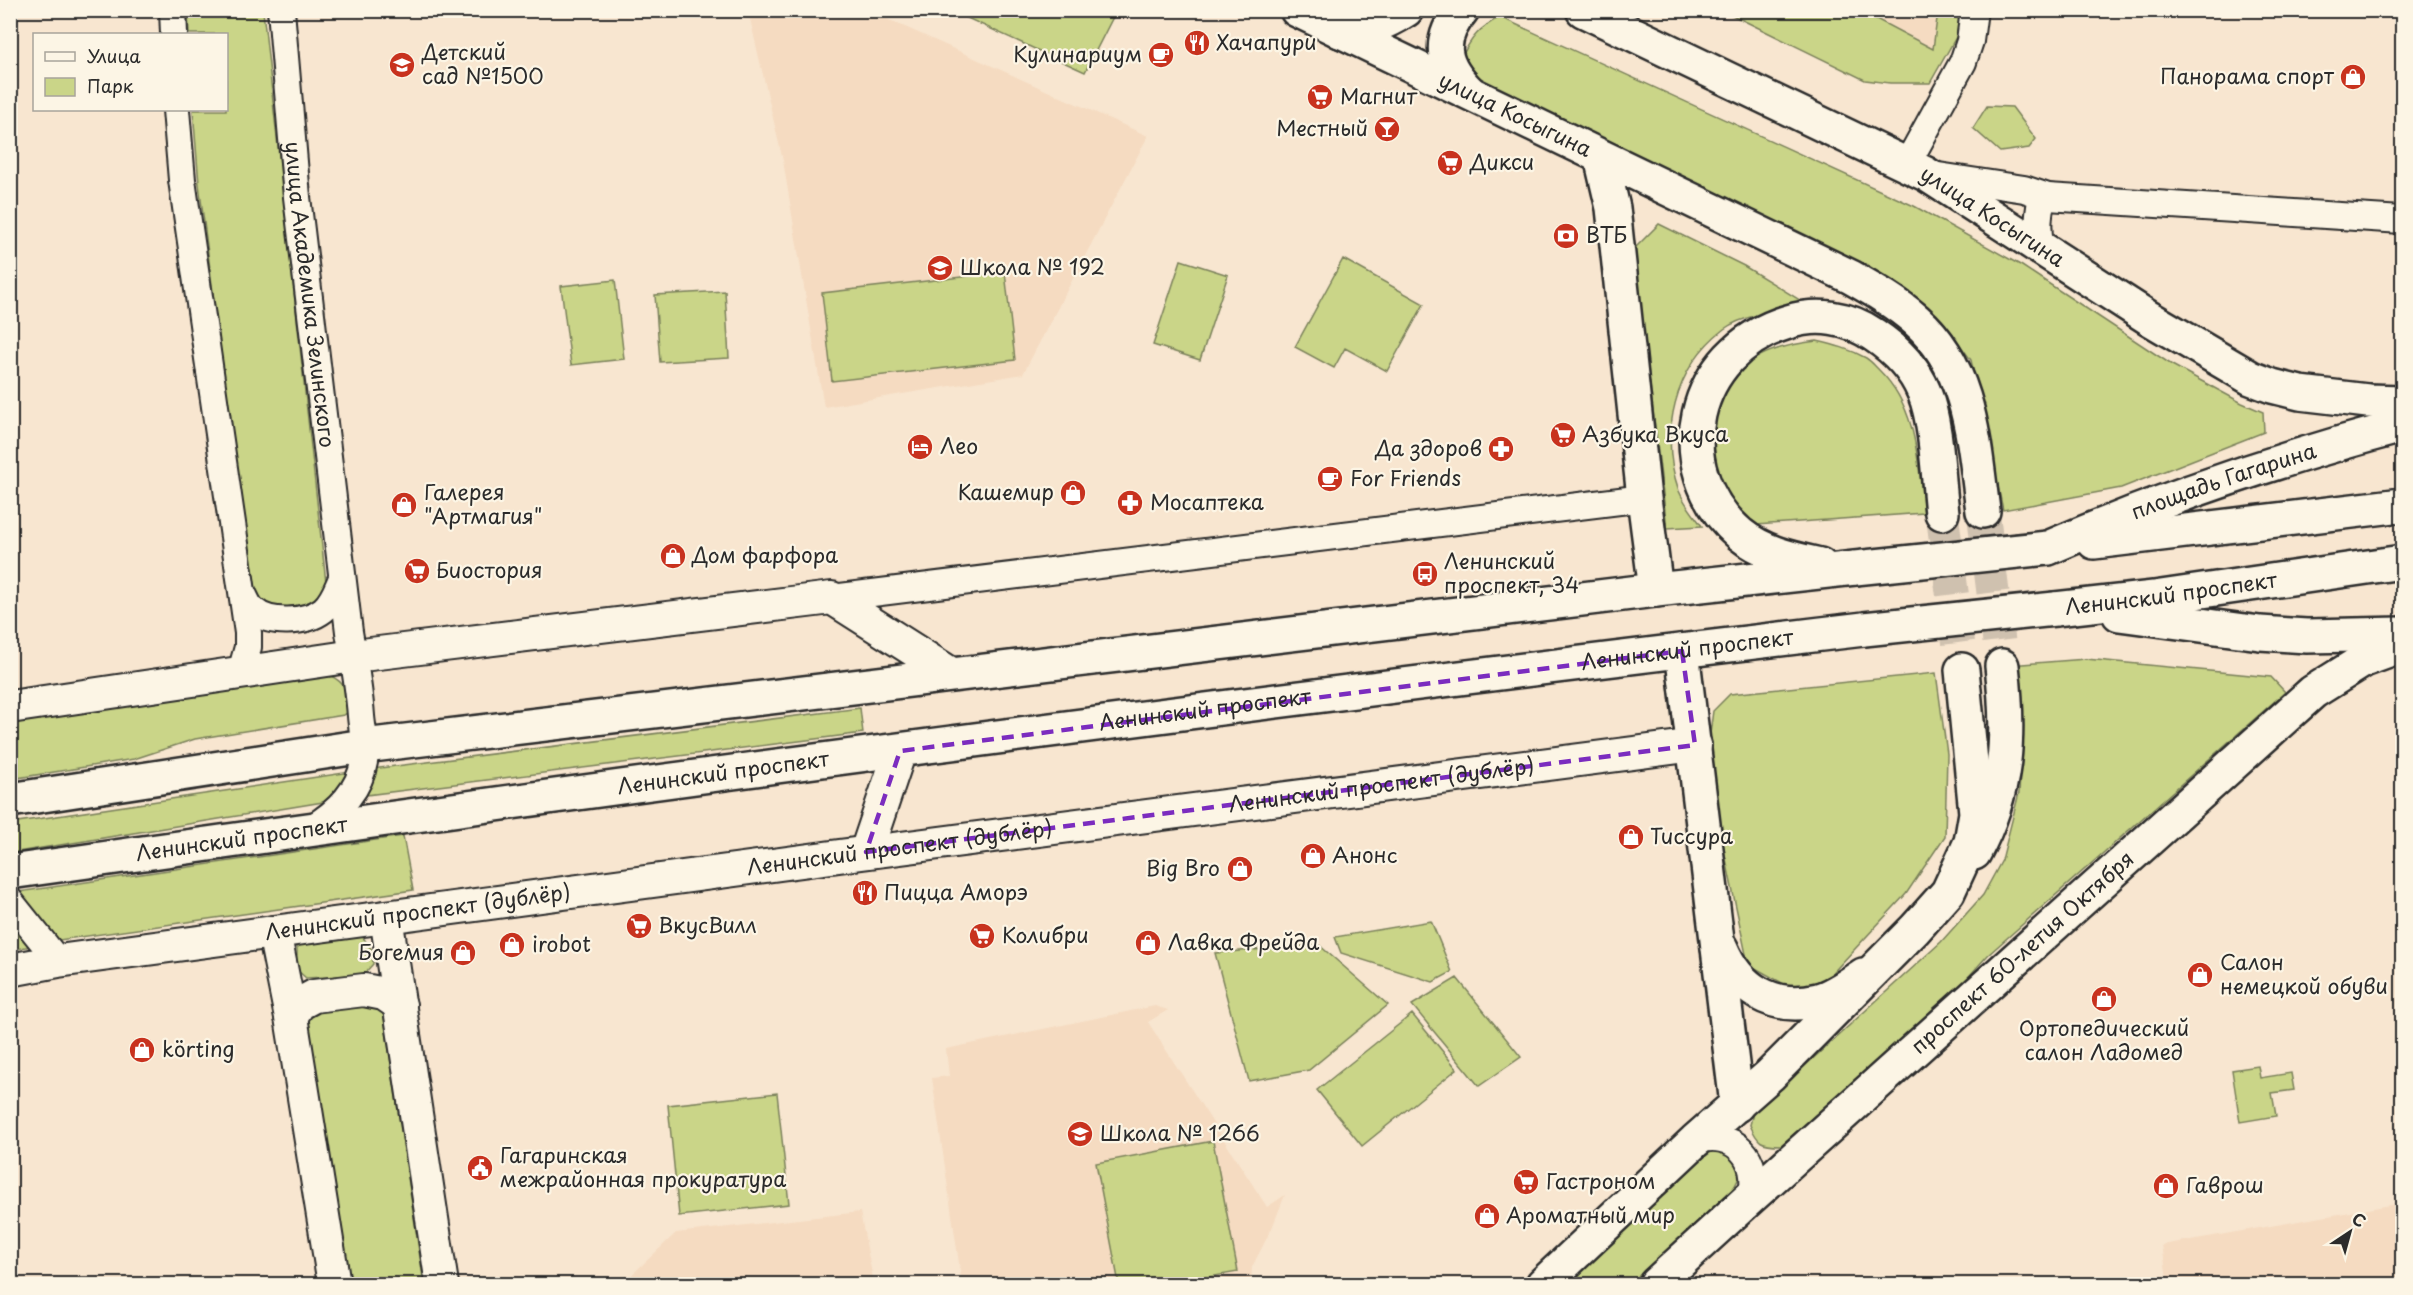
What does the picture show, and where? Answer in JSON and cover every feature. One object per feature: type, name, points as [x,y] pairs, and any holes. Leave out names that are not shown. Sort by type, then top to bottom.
[{"type":"main road","name":"улица Косыгина","points":[[1297,10],[1784,245]]},
{"type":"main road","points":[[1340,31],[1367,30],[1393,19],[1406,10]]},
{"type":"main road","points":[[1462,10],[1451,23],[1445,43],[1446,60],[1455,78],[1473,96]]},
{"type":"main road","name":"улица Косыгина","points":[[1583,10],[1916,169],[2149,318],[2251,378],[2300,393],[2346,399],[2403,402]]},
{"type":"main road","points":[[1601,157],[1613,208],[1656,590]]},
{"type":"main road","points":[[1784,245],[1851,285],[1878,306],[1907,338],[1923,370],[1942,513]]},
{"type":"main road","points":[[1784,245],[1851,277],[1899,306],[1918,321],[1947,356],[1966,398],[1983,511]]},
{"type":"main road","points":[[1855,568],[1830,567],[1785,557],[1761,547],[1741,534],[1723,514],[1708,491],[1699,460],[1696,434],[1700,409],[1708,386],[1721,364],[1737,347],[1755,335],[1776,325],[1800,318],[1824,317],[1847,321],[1868,331],[1902,358],[1915,374],[1924,393],[1930,416]]},
{"type":"main road","name":"площадь Гагарина","points":[[2048,548],[2251,470],[2403,426]]},
{"type":"main road","points":[[10,800],[364,746],[1656,590],[2048,548],[2403,506]]},
{"type":"main road","name":"Ленинский проспект","points":[[10,872],[900,751],[1682,651],[2154,598],[2403,562]]},
{"type":"main road","points":[[2055,609],[2090,610],[2260,633],[2307,636],[2403,634]]},
{"type":"main road","name":"проспект 60-летия Октября","points":[[1656,1284],[2313,692],[2364,660],[2403,646]]},
{"type":"main road","points":[[1682,651],[1737,1105]]},
{"type":"main road","points":[[1543,1284],[1695,1141],[1770,1075],[1887,958],[1948,892],[1985,833],[1997,802],[2008,734],[2002,666]]},
{"type":"main road","points":[[1948,892],[1971,842],[1976,813],[1962,670]]},
{"type":"main road","points":[[1717,938],[1726,960],[1738,977],[1752,990],[1772,999],[1798,1003],[1820,1000],[1839,991],[1887,958]]},
{"type":"street","points":[[173,10],[174,33]]},
{"type":"street","name":"улица Академика Зелинского","points":[[281,10],[297,197],[364,746],[364,762],[357,783],[345,802],[330,817],[308,830]]},
{"type":"street","points":[[1974,10],[1970,41],[1963,62],[1916,169],[2024,189],[2048,197],[2403,220]]},
{"type":"street","points":[[176,111],[182,180],[243,594],[248,647],[240,672]]},
{"type":"street","points":[[2041,248],[2037,228],[2038,215],[2041,201],[2048,197]]},
{"type":"street","points":[[10,707],[354,656],[1644,498]]},
{"type":"street","points":[[243,594],[252,609],[261,615],[291,620],[313,616],[324,609],[334,597],[342,578]]},
{"type":"street","points":[[832,598],[953,675]]},
{"type":"street","name":"Ленинский проспект (дублёр)","points":[[10,970],[58,961],[866,852],[1695,746]]},
{"type":"street","points":[[866,852],[900,751]]},
{"type":"street","points":[[10,901],[58,961]]},
{"type":"street","points":[[386,917],[442,1284]]},
{"type":"street","points":[[274,932],[291,1017],[334,1284]]},
{"type":"street","points":[[291,1017],[299,1004],[314,996],[364,990],[384,994],[400,1005]]},
{"type":"street","points":[[1695,1141],[1706,1137],[1722,1138],[1736,1146],[1747,1158],[1754,1171],[1751,1197]]},
{"type":"highlighted area","points":[[1682,651],[1695,745],[866,852],[900,751]]},
{"type":"shaded area","name":"Школа № 192","points":[[756,10],[835,11],[842,14],[885,18],[1148,136],[1023,374],[824,407],[783,161],[750,19]]},
{"type":"shaded area","points":[[1861,11],[1938,11],[1934,49],[1878,19]]},
{"type":"shaded area","name":"Школа № 1266","points":[[1155,1006],[1168,1010],[1148,1022],[1267,1207],[1285,1195],[1272,1228],[1252,1267],[1251,1284],[962,1284],[932,1078],[949,1076],[946,1049]]},
{"type":"shaded area","points":[[2402,1203],[2402,1284],[2142,1284],[2167,1278],[2162,1245]]},
{"type":"shaded area","points":[[860,1212],[874,1284],[622,1284],[676,1233]]},
{"type":"green space","points":[[188,11],[263,11],[327,592],[324,600],[286,612],[253,601],[199,184],[193,111],[228,111],[228,33],[189,33]]},
{"type":"green space","points":[[952,11],[1116,11],[1085,72]]},
{"type":"green space","points":[[1724,11],[1861,11],[1933,49],[1938,11],[1959,11],[1960,30],[1930,83],[1890,83],[1865,80]]},
{"type":"green space","points":[[1500,17],[1914,206],[2022,266],[2172,365],[2263,412],[2264,432],[2121,488],[2003,510],[1971,360],[1942,320],[1903,288],[1466,77],[1461,58],[1481,29]]},
{"type":"green space","points":[[1987,106],[2012,107],[2036,139],[2029,148],[2000,152],[1973,128]]},
{"type":"green space","points":[[1659,224],[1744,266],[1808,305],[1764,313],[1732,324],[1707,345],[1693,362],[1683,382],[1675,403],[1671,425],[1673,469],[1681,495],[1702,526],[1667,528],[1634,249]]},
{"type":"green space","points":[[1343,259],[1424,304],[1387,371],[1345,348],[1334,368],[1295,347]]},
{"type":"green space","points":[[1181,260],[1228,275],[1200,360],[1153,345]]},
{"type":"green space","points":[[1005,272],[1015,360],[832,381],[822,293]]},
{"type":"green space","points":[[615,280],[624,359],[571,365],[561,286]]},
{"type":"green space","points":[[725,291],[729,358],[660,362],[655,295]]},
{"type":"green space","points":[[1817,341],[1866,358],[1892,385],[1902,401],[1914,437],[1924,513],[1756,525],[1731,504],[1715,473],[1711,437],[1718,402],[1726,386],[1745,365],[1764,354],[1796,344]]},
{"type":"green space","points":[[2086,659],[2271,677],[2285,692],[1988,955],[1944,1004],[1781,1145],[1761,1142],[1750,1125],[1753,1113],[1941,942],[1983,895],[2002,860],[2019,793],[2022,744],[2010,665]]},
{"type":"green space","points":[[1936,673],[1947,754],[1945,836],[1906,894],[1826,980],[1793,989],[1748,964],[1706,764],[1713,711],[1730,694]]},
{"type":"green space","points":[[329,675],[340,682],[346,690],[348,712],[344,715],[195,739],[134,759],[11,779],[10,720]]},
{"type":"green space","points":[[860,708],[863,733],[358,796],[372,769]]},
{"type":"green space","points":[[351,772],[335,800],[11,853],[11,823]]},
{"type":"green space","points":[[403,836],[413,890],[59,940],[18,892]]},
{"type":"green space","points":[[11,918],[31,946],[11,950]]},
{"type":"green space","points":[[1431,921],[1452,972],[1433,982],[1341,953],[1335,937]]},
{"type":"green space","points":[[362,936],[372,950],[373,964],[363,975],[306,978],[297,970],[297,948],[302,943]]},
{"type":"green space","points":[[1319,945],[1388,1005],[1309,1070],[1249,1081],[1215,953]]},
{"type":"green space","points":[[1457,978],[1521,1057],[1479,1086],[1412,1005]]},
{"type":"green space","points":[[374,998],[383,1011],[424,1284],[346,1284],[302,1015]]},
{"type":"green space","points":[[1412,1014],[1457,1069],[1362,1146],[1317,1090]]},
{"type":"green space","points":[[2258,1066],[2260,1078],[2291,1073],[2294,1090],[2272,1093],[2276,1116],[2240,1122],[2232,1070]]},
{"type":"green space","points":[[777,1093],[789,1204],[679,1216],[668,1105]]},
{"type":"green space","points":[[1213,1141],[1238,1272],[1169,1284],[1119,1284],[1096,1163]]},
{"type":"green space","points":[[1713,1151],[1729,1156],[1738,1164],[1740,1169],[1737,1182],[1732,1190],[1630,1284],[1565,1284],[1702,1158]]},
{"type":"tunnel","points":[[1983,511],[2002,666]]},
{"type":"tunnel","points":[[1942,513],[1962,670]]},
{"type":"place","name":"Хачапури","points":[[1197,43]]},
{"type":"place","name":"Кулинариум","points":[[1161,55]]},
{"type":"place","name":"Детский сад №1500","points":[[402,65]]},
{"type":"place","name":"Панорама спорт","points":[[2353,77]]},
{"type":"place","name":"Магнит","points":[[1320,97]]},
{"type":"place","name":"Местный","points":[[1387,129]]},
{"type":"place","name":"Дикси","points":[[1450,163]]},
{"type":"place","name":"ВТБ","points":[[1566,236]]},
{"type":"place","name":"Школа № 192","points":[[940,268]]},
{"type":"place","name":"Азбука Вкуса","points":[[1563,435]]},
{"type":"place","name":"Лео","points":[[920,447]]},
{"type":"place","name":"Да здоров","points":[[1501,449]]},
{"type":"place","name":"For Friends","points":[[1330,479]]},
{"type":"place","name":"Кашемир","points":[[1073,493]]},
{"type":"place","name":"Мосаптека","points":[[1130,503]]},
{"type":"place","name":"Галерея \"Артмагия\"","points":[[404,505]]},
{"type":"place","name":"Дом фарфора","points":[[673,556]]},
{"type":"place","name":"Биостория","points":[[417,571]]},
{"type":"place","name":"Ленинский проспект, 34","points":[[1425,574]]},
{"type":"place","name":"Тиссура","points":[[1631,837]]},
{"type":"place","name":"Анонс","points":[[1313,856]]},
{"type":"place","name":"Big Bro","points":[[1240,869]]},
{"type":"place","name":"Пицца Аморэ","points":[[865,893]]},
{"type":"place","name":"ВкусВилл","points":[[639,926]]},
{"type":"place","name":"Колибри","points":[[982,936]]},
{"type":"place","name":"Лавка Фрейда","points":[[1148,943]]},
{"type":"place","name":"irobot","points":[[512,945]]},
{"type":"place","name":"Богемия","points":[[463,953]]},
{"type":"place","name":"Салон немецкой обуви","points":[[2200,975]]},
{"type":"place","name":"Ортопедический салон Ладомед","points":[[2104,999]]},
{"type":"place","name":"körting","points":[[142,1050]]},
{"type":"place","name":"Школа № 1266","points":[[1080,1134]]},
{"type":"place","name":"Гагаринская межрайонная прокуратура","points":[[480,1168]]},
{"type":"place","name":"Гастроном","points":[[1526,1182]]},
{"type":"place","name":"Гаврош","points":[[2166,1186]]},
{"type":"place","name":"Ароматный мир","points":[[1487,1216]]}]
